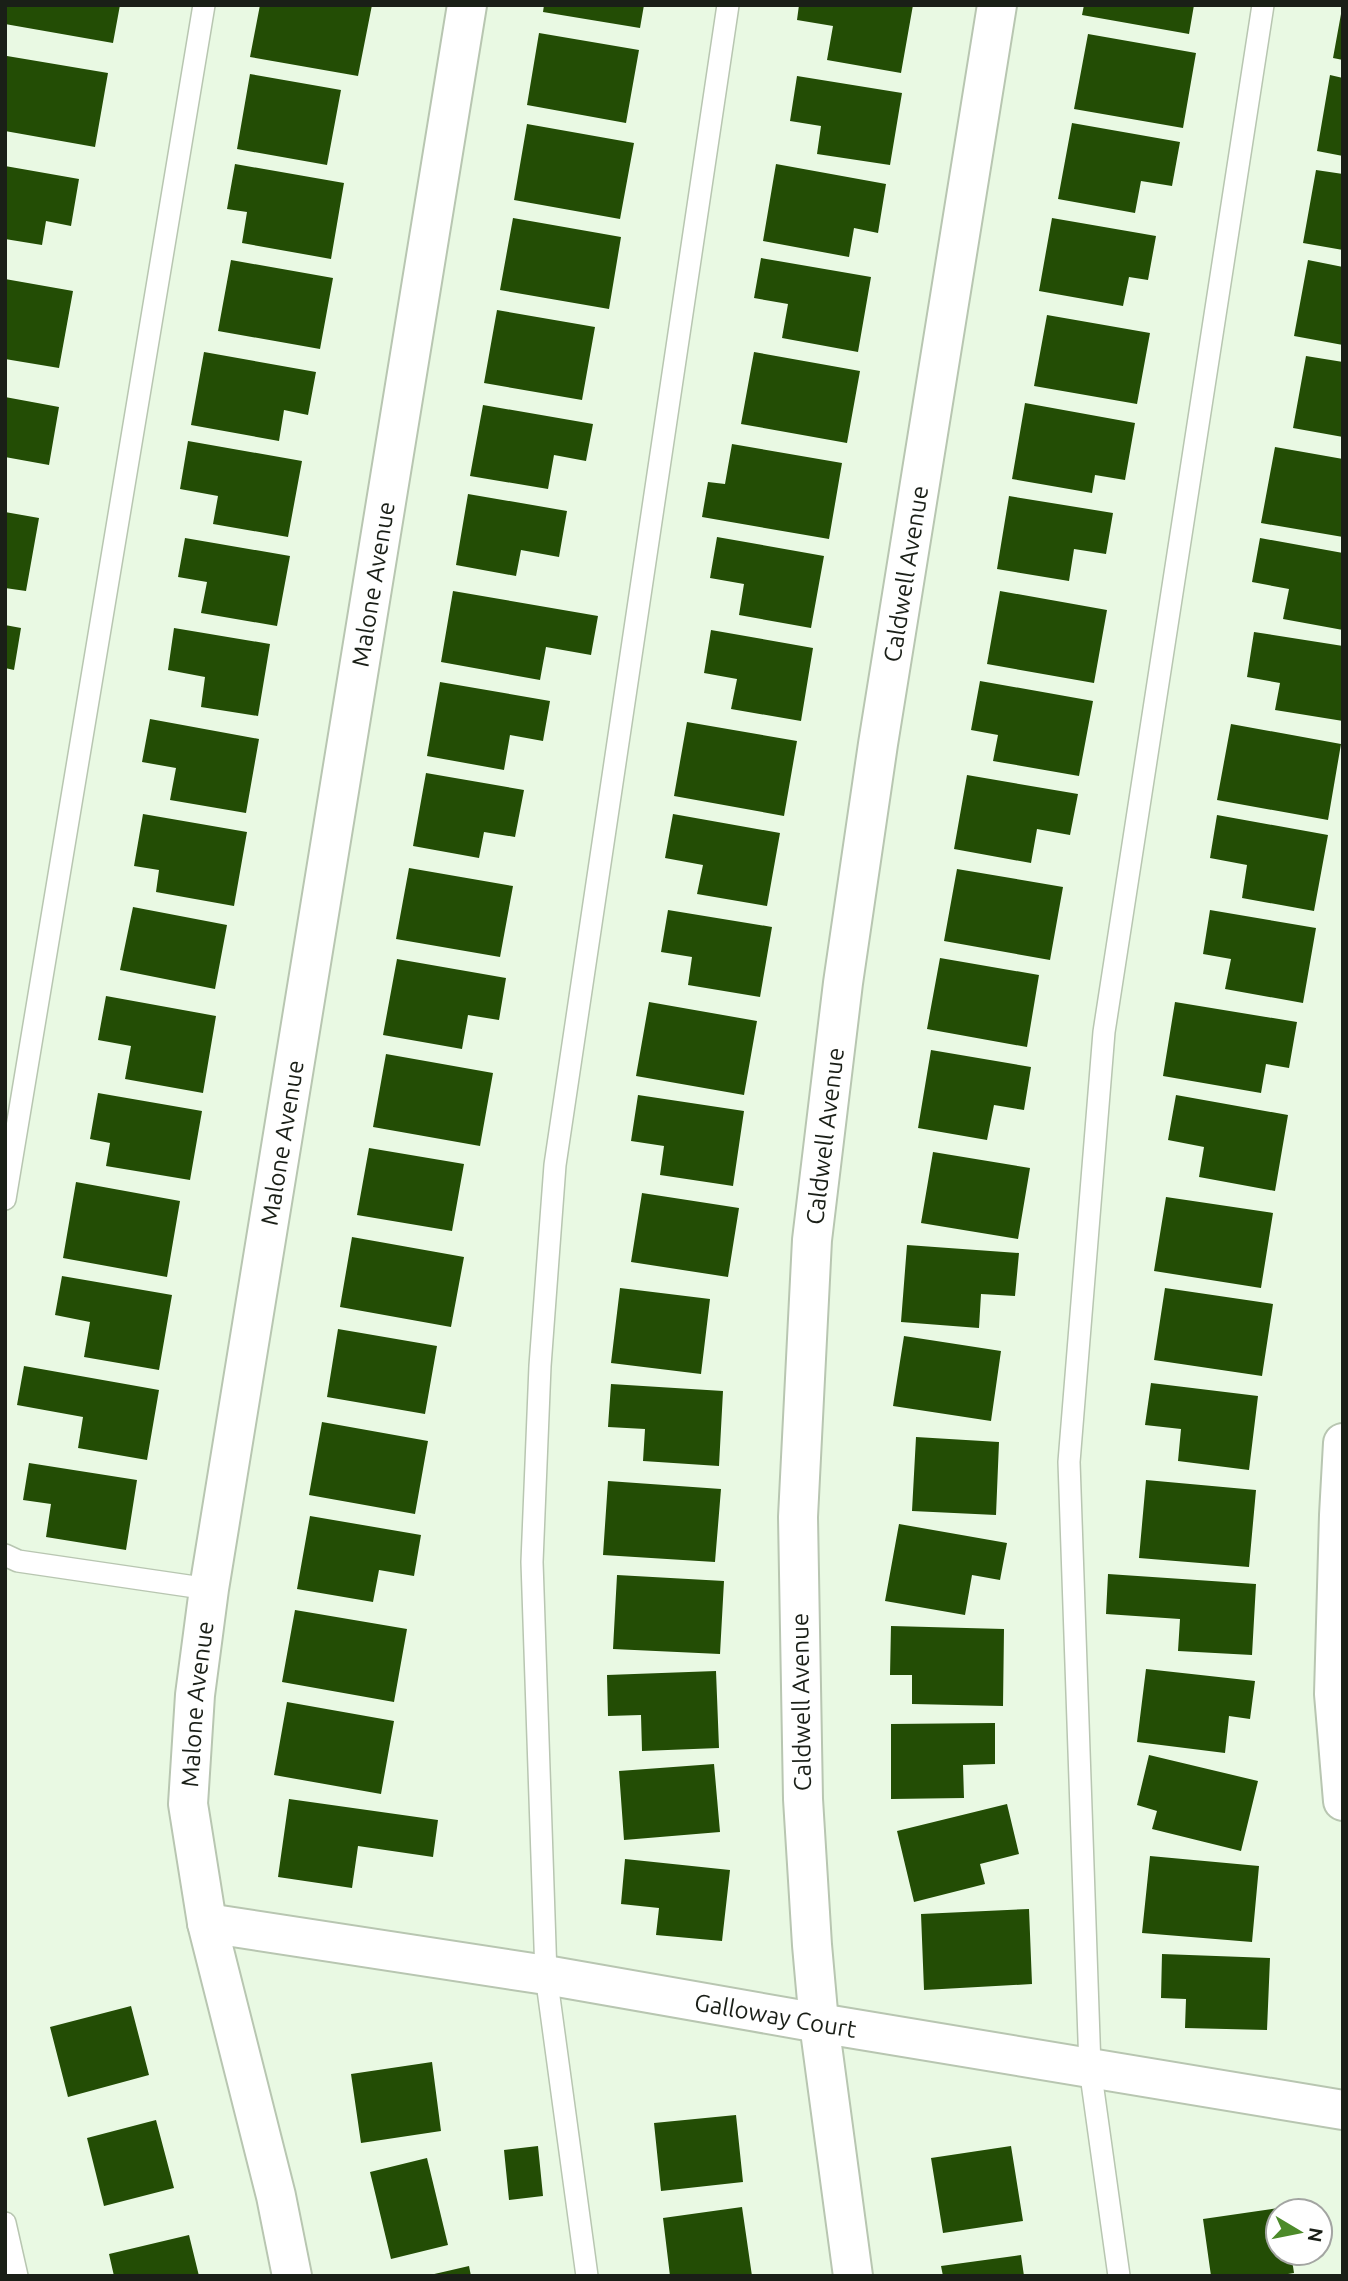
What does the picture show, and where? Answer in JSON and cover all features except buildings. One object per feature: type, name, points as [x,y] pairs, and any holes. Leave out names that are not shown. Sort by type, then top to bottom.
[{"type":"street","name":"Malone Avenue","points":[[292,2276],[276,2196],[207,1923],[188,1804],[195,1695],[209,1589],[467,5]]},
{"type":"street","name":"Caldwell Avenue","points":[[853,2276],[819,2023],[803,1798],[797,1517],[812,1240],[843,983],[878,744],[997,5]]},
{"type":"street","points":[[1343,1443],[1334,1694],[1343,1801]]},
{"type":"street","name":"Galloway Court","points":[[207,1923],[546,1975],[1343,2110]]},
{"type":"lane","points":[[5,1199],[204,5]]},
{"type":"lane","points":[[587,2276],[546,1975],[532,1562],[540,1366],[555,1165],[728,5]]},
{"type":"lane","points":[[1119,2276],[1090,2068],[1069,1462],[1104,1032],[1263,5]]},
{"type":"lane","points":[[5,1555],[18,1562],[209,1589]]},
{"type":"lane","points":[[5,2223],[17,2276]]}]
